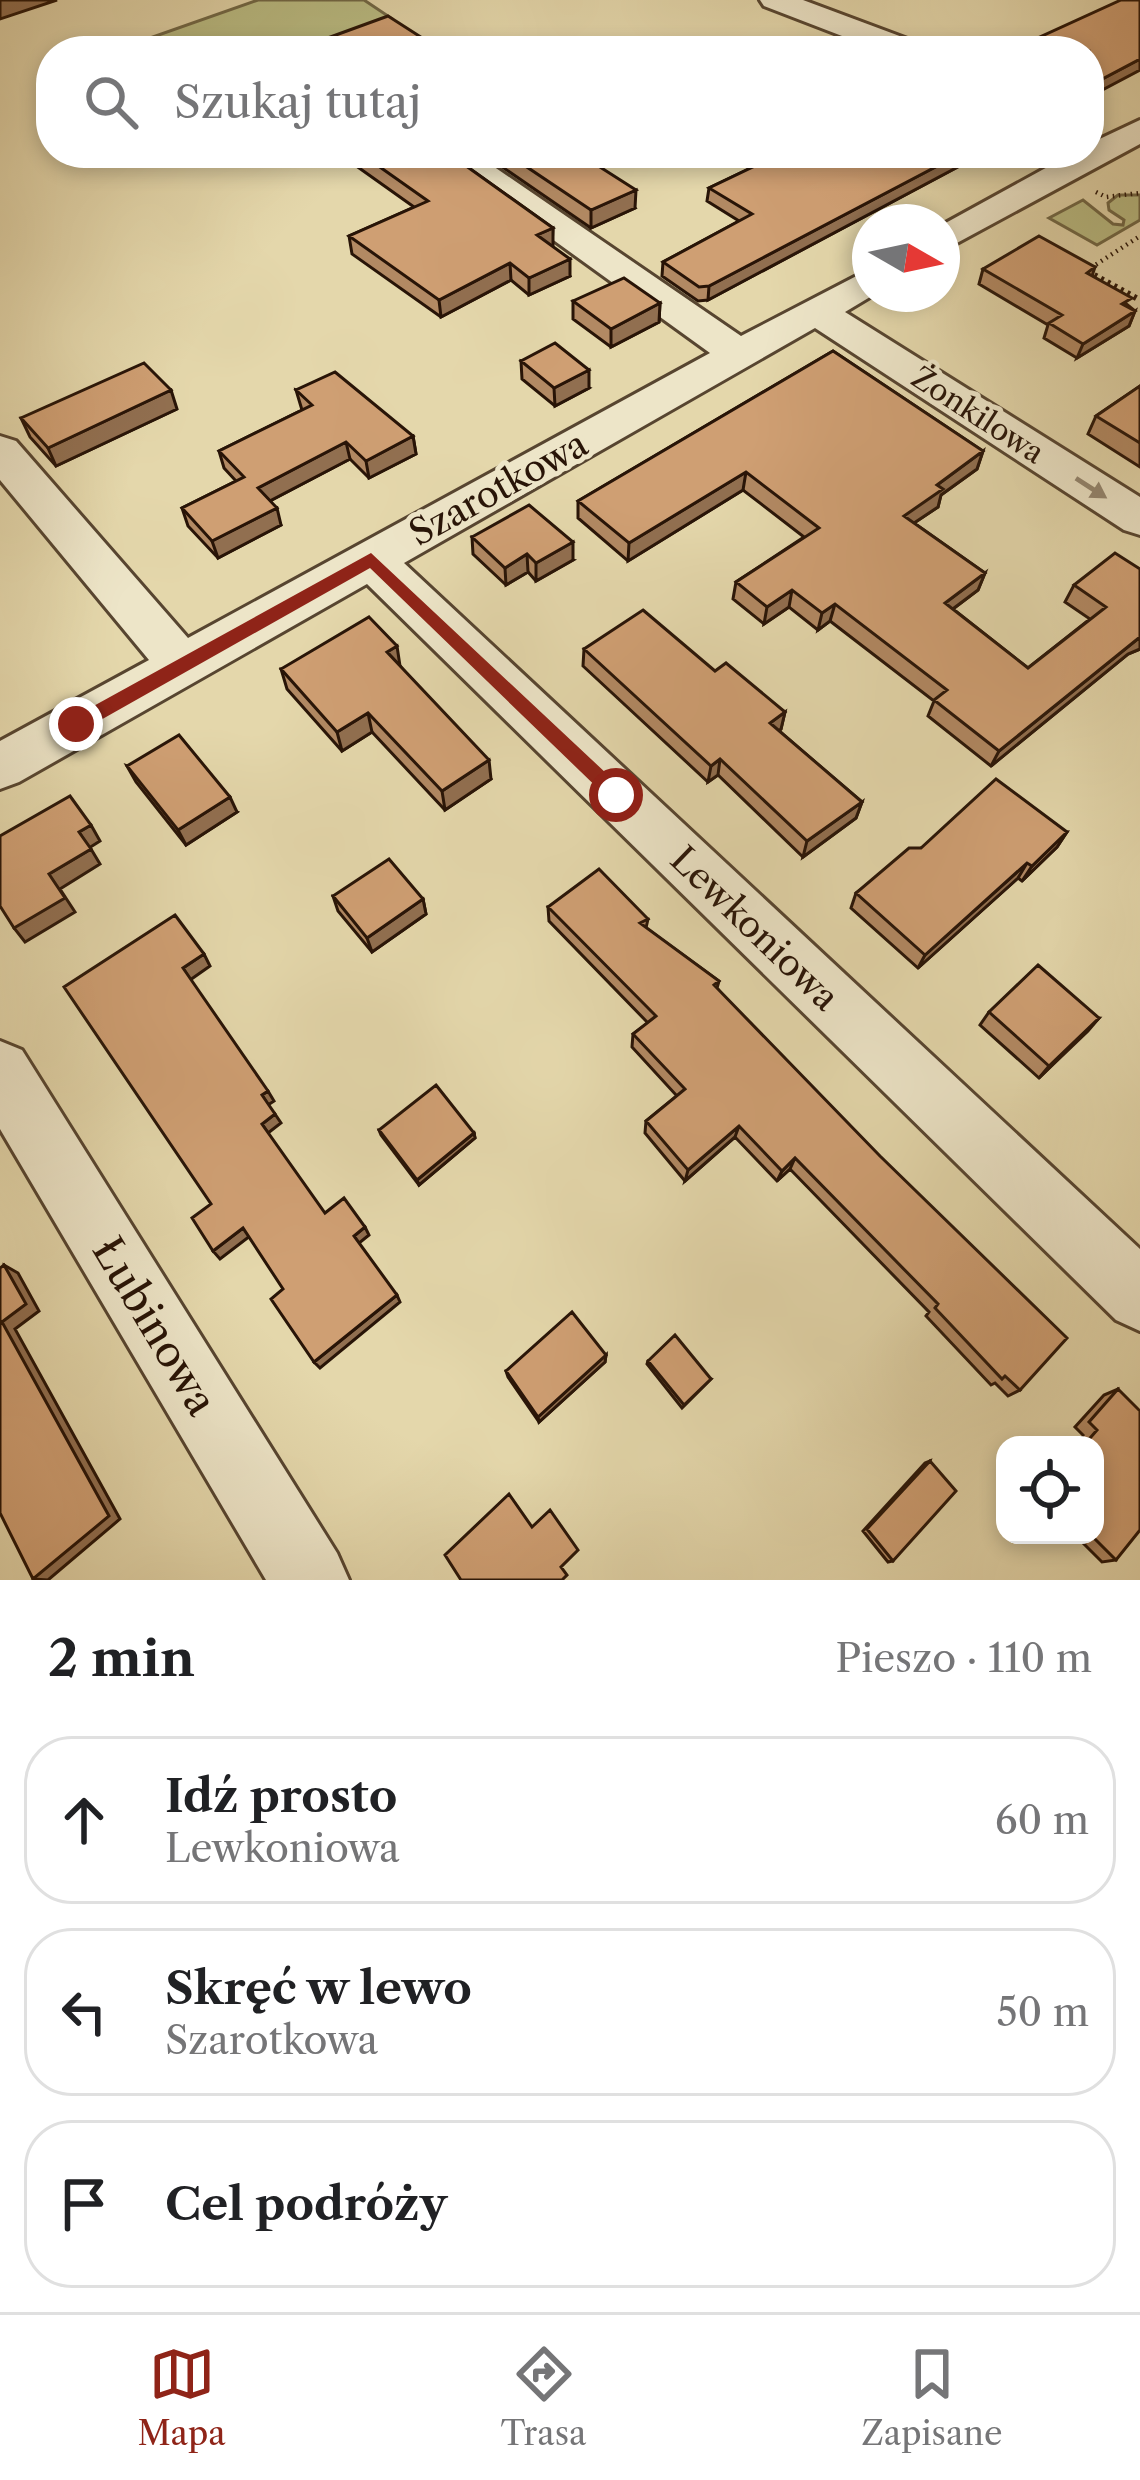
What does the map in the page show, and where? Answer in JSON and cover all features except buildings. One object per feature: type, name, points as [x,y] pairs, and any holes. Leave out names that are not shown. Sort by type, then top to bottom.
[{"type":"street","points":[[775,0],[819,6],[880,36]]},
{"type":"street","points":[[1104,123],[1135,132]]},
{"type":"street","points":[[1104,150],[1135,132]]},
{"type":"street","points":[[472,168],[739,354]]},
{"type":"street","points":[[960,231],[1071,168]]},
{"type":"street","name":"Szarotkowa","points":[[0,767],[852,291]]},
{"type":"street","name":"Żonkilowa","points":[[816,311],[1140,519]]},
{"type":"street","points":[[0,451],[182,665]]},
{"type":"street","name":"Lewkoniowa","points":[[371,559],[1140,1296]]},
{"type":"street","name":"Łubinowa","points":[[0,1071],[310,1580]]},
{"type":"path","points":[[1090,188],[1106,197],[1140,193]]},
{"type":"path","points":[[1140,236],[1085,270],[1140,301]]},
{"type":"green space","points":[[258,0],[364,0],[391,18],[342,36],[156,36]]},
{"type":"green space","points":[[1118,195],[1140,195],[1140,220],[1097,245],[1049,218],[1083,200],[1113,224],[1123,225],[1124,220],[1109,210],[1108,203]]},
{"type":"route","points":[[76,724],[371,559],[616,795]]}]
